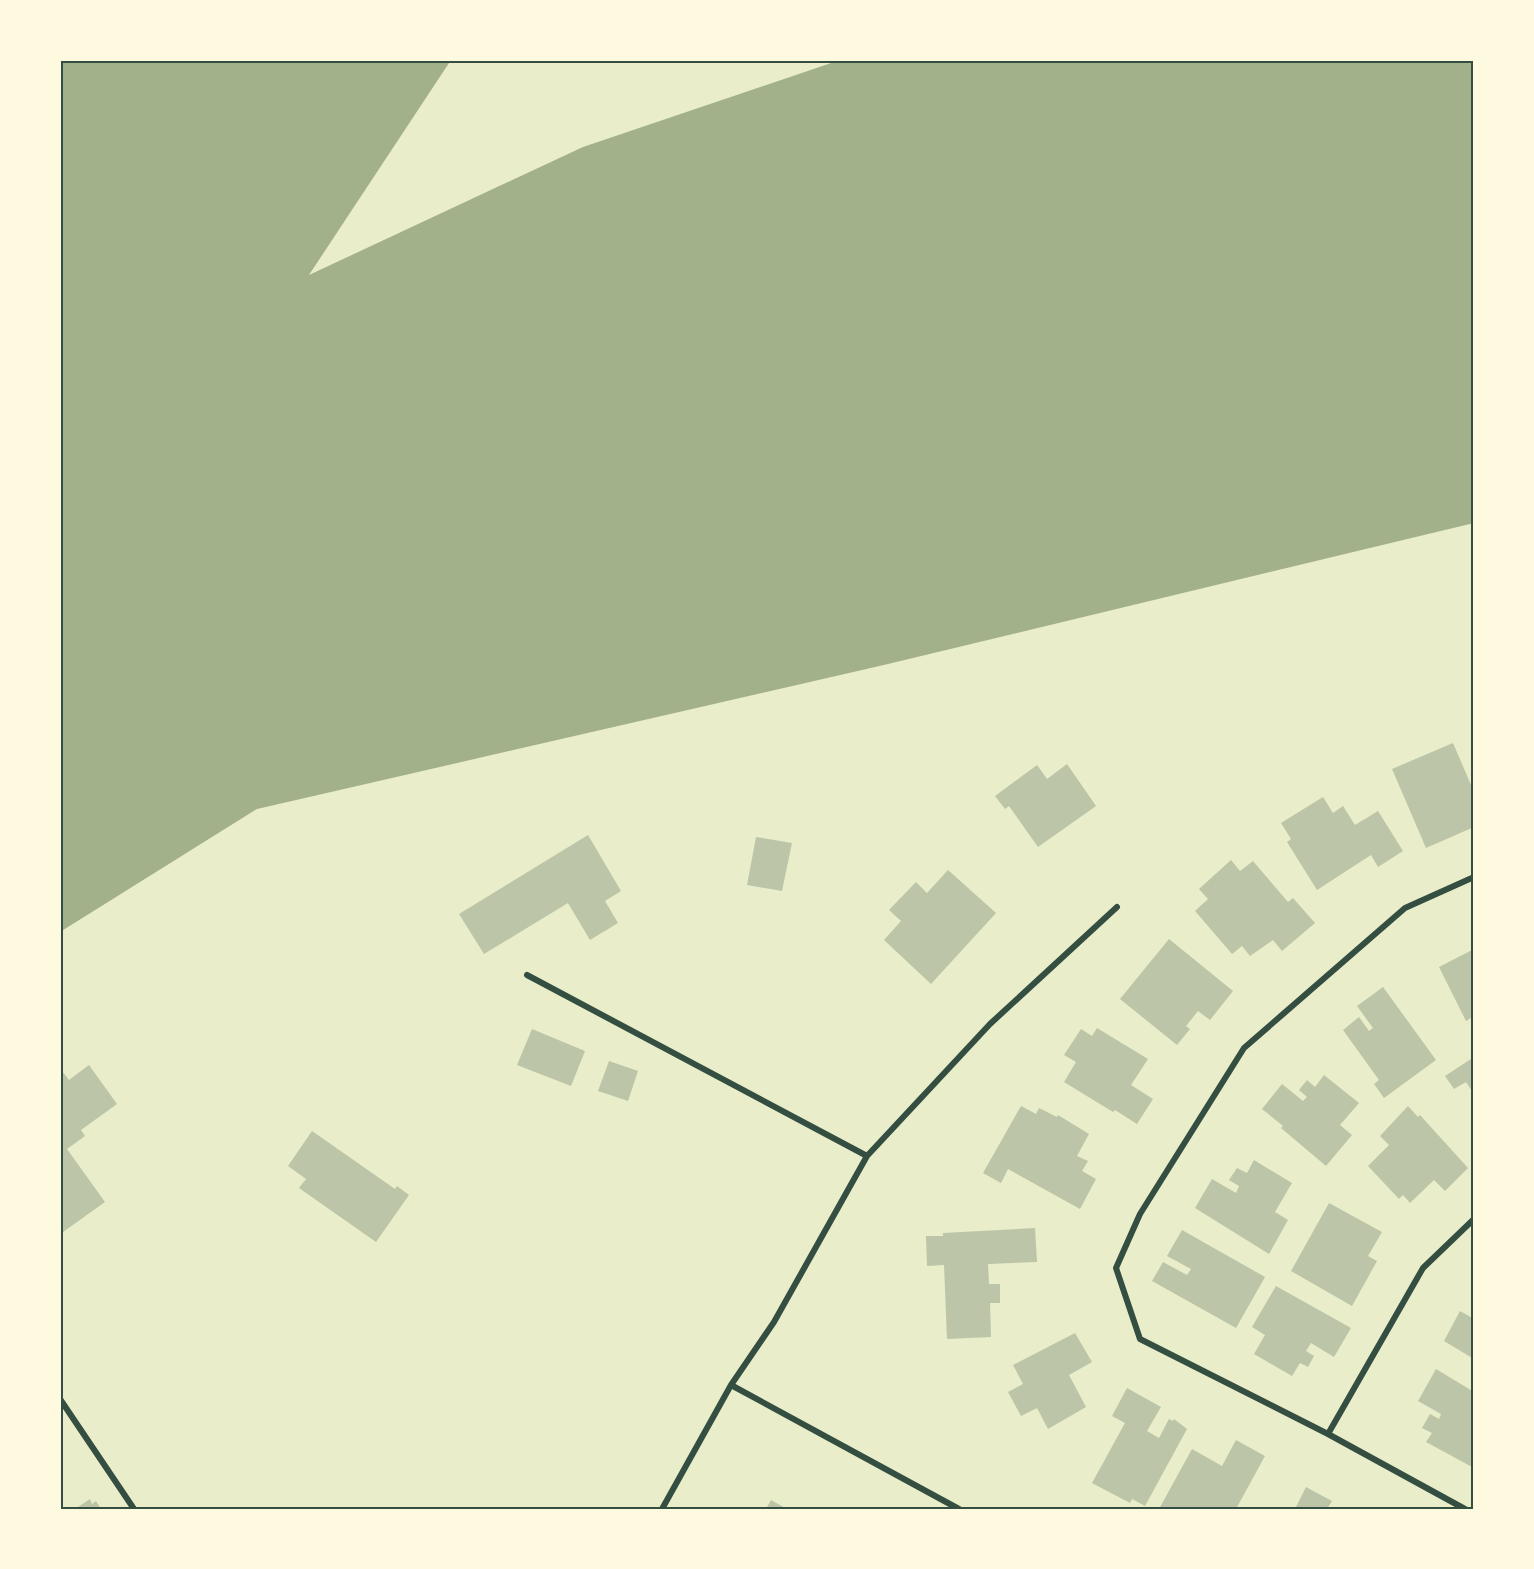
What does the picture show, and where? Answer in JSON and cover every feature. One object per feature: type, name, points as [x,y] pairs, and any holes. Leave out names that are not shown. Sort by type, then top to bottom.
[{"type":"street","points":[[1465,1509],[1328,1434],[1140,1339],[1116,1268],[1140,1214],[1244,1048],[1405,908],[1474,877]]},
{"type":"street","points":[[662,1509],[731,1385],[774,1322],[867,1156],[990,1024],[1117,907]]},
{"type":"street","points":[[527,975],[867,1156]]},
{"type":"street","points":[[1328,1434],[1423,1268],[1474,1219]]},
{"type":"street","points":[[731,1385],[959,1509]]},
{"type":"street","points":[[60,1399],[134,1509]]},
{"type":"shaded area","points":[[60,60],[451,60],[309,275],[583,147],[840,60],[1474,60],[1474,523],[888,664],[257,809],[60,932]]},
{"type":"building","points":[[1453,743],[1474,792],[1474,827],[1426,848],[1392,769]]},
{"type":"building","points":[[1067,764],[1096,806],[1038,847],[1009,806],[1005,809],[995,796],[1037,765],[1047,779]]},
{"type":"building","points":[[1323,797],[1333,813],[1343,806],[1355,825],[1378,811],[1403,851],[1378,867],[1371,855],[1317,890],[1287,842],[1291,839],[1281,823]]},
{"type":"building","points":[[588,835],[621,891],[605,901],[618,923],[590,940],[568,903],[484,954],[459,914]]},
{"type":"building","points":[[756,837],[792,843],[782,891],[747,885]]},
{"type":"building","points":[[1231,860],[1240,871],[1253,861],[1288,902],[1293,898],[1315,923],[1282,951],[1273,940],[1250,956],[1242,946],[1232,954],[1195,911],[1208,899],[1199,889]]},
{"type":"building","points":[[948,870],[996,913],[931,984],[884,940],[901,921],[889,910],[916,882],[927,893]]},
{"type":"building","points":[[1169,939],[1233,991],[1210,1020],[1198,1011],[1186,1026],[1190,1029],[1177,1045],[1120,999]]},
{"type":"building","points":[[1474,949],[1474,1024],[1471,1018],[1466,1021],[1439,967]]},
{"type":"building","points":[[1383,987],[1436,1060],[1384,1098],[1374,1084],[1379,1080],[1343,1030],[1359,1017],[1369,1031],[1373,1028],[1357,1006]]},
{"type":"building","points":[[1097,1028],[1148,1059],[1131,1085],[1153,1099],[1137,1124],[1064,1082],[1076,1062],[1064,1055],[1081,1029],[1092,1036]]},
{"type":"building","points":[[532,1029],[585,1051],[571,1086],[517,1065]]},
{"type":"building","points":[[1474,1057],[1474,1094],[1466,1082],[1454,1089],[1445,1076]]},
{"type":"building","points":[[609,1061],[638,1071],[628,1101],[598,1091]]},
{"type":"building","points":[[89,1065],[117,1104],[81,1130],[85,1136],[67,1149],[105,1202],[63,1232],[60,1229],[60,1073],[62,1071],[69,1080]]},
{"type":"building","points":[[1324,1075],[1359,1103],[1340,1125],[1352,1135],[1326,1166],[1262,1109],[1282,1084],[1303,1101],[1307,1097],[1299,1090],[1307,1080],[1315,1087]]},
{"type":"building","points":[[1021,1106],[1036,1114],[1039,1108],[1057,1117],[1058,1115],[1089,1134],[1077,1156],[1088,1161],[1082,1171],[1096,1179],[1080,1209],[1008,1169],[1001,1183],[983,1173]]},
{"type":"building","points":[[1408,1106],[1418,1117],[1420,1115],[1468,1168],[1445,1191],[1434,1180],[1410,1203],[1403,1195],[1399,1199],[1368,1166],[1389,1145],[1380,1136]]},
{"type":"building","points":[[312,1131],[395,1189],[397,1186],[409,1195],[376,1242],[299,1188],[306,1179],[288,1166]]},
{"type":"building","points":[[1254,1160],[1292,1183],[1275,1212],[1288,1220],[1269,1254],[1195,1208],[1212,1179],[1236,1193],[1239,1186],[1229,1180],[1237,1168],[1247,1173]]},
{"type":"building","points":[[1329,1203],[1382,1232],[1368,1256],[1377,1261],[1352,1306],[1291,1271]]},
{"type":"building","points":[[1035,1228],[1037,1262],[988,1264],[989,1284],[1000,1284],[1000,1303],[990,1303],[991,1337],[947,1339],[944,1265],[927,1266],[926,1236]]},
{"type":"building","points":[[1182,1230],[1265,1277],[1236,1328],[1152,1281],[1163,1262],[1187,1275],[1191,1269],[1167,1256]]},
{"type":"building","points":[[1276,1286],[1351,1328],[1334,1357],[1311,1343],[1306,1351],[1314,1356],[1308,1367],[1300,1363],[1292,1376],[1254,1354],[1265,1335],[1252,1327]]},
{"type":"building","points":[[1460,1311],[1474,1319],[1474,1359],[1444,1341]]},
{"type":"building","points":[[1075,1333],[1092,1362],[1069,1375],[1086,1407],[1048,1429],[1037,1408],[1021,1416],[1008,1392],[1023,1384],[1013,1365]]},
{"type":"building","points":[[1436,1369],[1474,1392],[1474,1468],[1426,1442],[1432,1433],[1422,1428],[1430,1414],[1439,1419],[1441,1414],[1418,1401]]},
{"type":"building","points":[[1127,1388],[1161,1407],[1147,1431],[1159,1438],[1169,1419],[1173,1421],[1174,1419],[1187,1429],[1145,1506],[1132,1499],[1130,1503],[1092,1483],[1125,1423],[1112,1416]]},
{"type":"building","points":[[1236,1440],[1265,1456],[1236,1509],[1159,1509],[1192,1449],[1222,1466]]},
{"type":"building","points":[[1306,1487],[1332,1501],[1327,1509],[1295,1509]]},
{"type":"building","points":[[90,1499],[92,1504],[96,1501],[101,1509],[79,1509],[78,1507]]},
{"type":"building","points":[[771,1500],[787,1509],[766,1509]]}]
